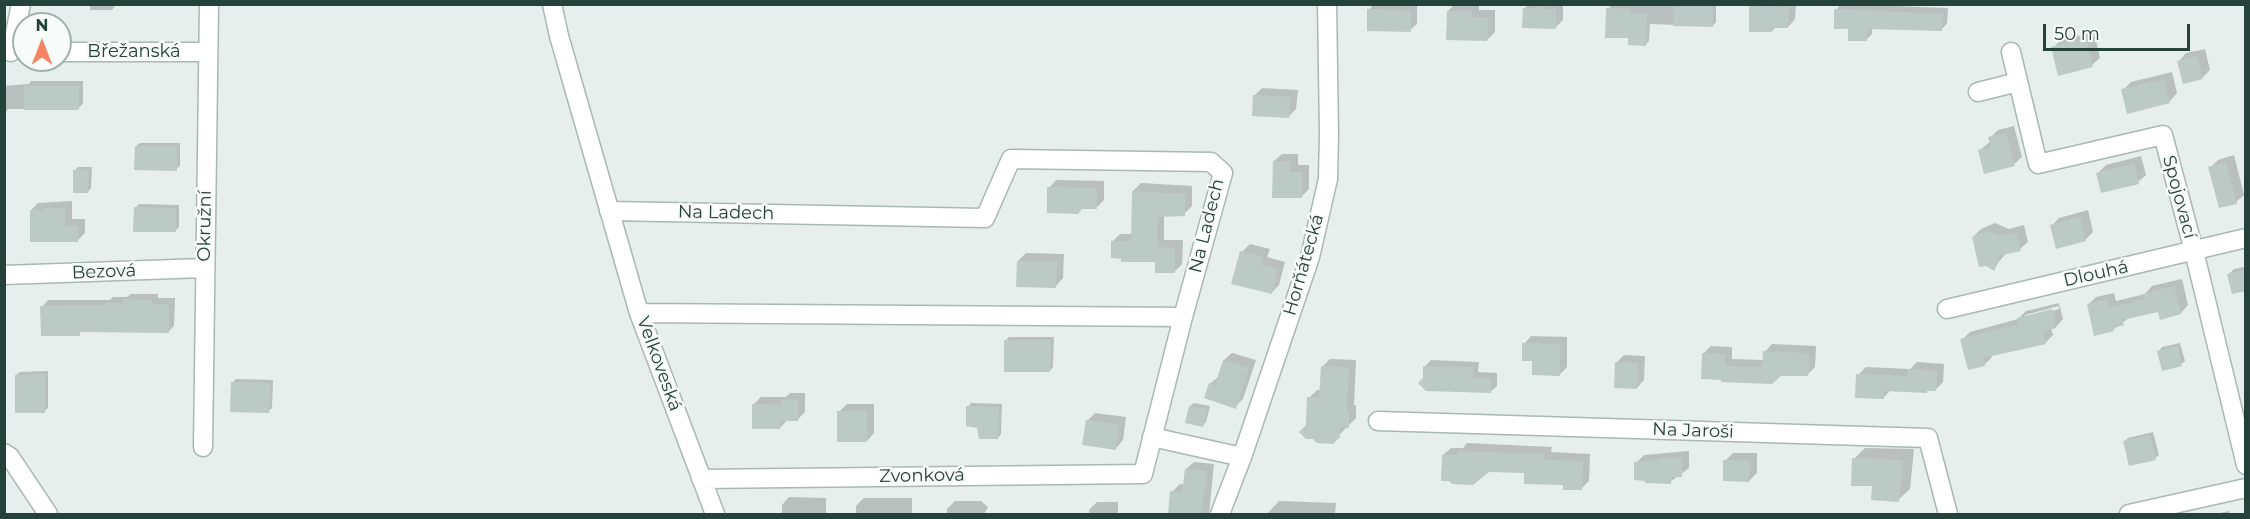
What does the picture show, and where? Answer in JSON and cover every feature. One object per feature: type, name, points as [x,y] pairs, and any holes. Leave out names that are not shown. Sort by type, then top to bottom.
[{"type":"street","name":"Okružní","points":[[203,447],[209,4]]},
{"type":"street","name":"Velkoveská","points":[[552,4],[559,36],[639,313],[715,514]]},
{"type":"street","name":"Horňátecká","points":[[1220,514],[1242,457],[1310,257],[1328,179],[1328,4]]},
{"type":"street","name":"Břežanská","points":[[72,52],[208,52]]},
{"type":"street","name":"Spojovací","points":[[2011,52],[2038,164],[2163,135],[2246,465]]},
{"type":"street","points":[[1978,92],[2018,82]]},
{"type":"street","name":"Na Ladech","points":[[609,211],[985,218],[1011,159],[1210,162],[1223,173],[1182,317]]},
{"type":"street","name":"Dlouhá","points":[[1947,309],[2246,238]]},
{"type":"street","name":"Bezová","points":[[4,275],[204,268]]},
{"type":"street","points":[[639,313],[1182,317],[1152,438],[1242,457]]},
{"type":"street","name":"Na Jaroši","points":[[1378,421],[1928,438],[1948,514]]},
{"type":"street","name":"Zvonková","points":[[701,478],[1143,474],[1152,438]]},
{"type":"street","points":[[4,453],[10,457],[48,514]]},
{"type":"street","points":[[2129,514],[2246,488]]},
{"type":"building","points":[[1674,4],[1713,4],[1713,27],[1673,26]]},
{"type":"building","points":[[1545,5],[1545,9],[1556,9],[1556,29],[1522,28],[1523,8]]},
{"type":"building","points":[[1749,6],[1789,7],[1788,28],[1772,28],[1772,32],[1749,32]]},
{"type":"building","points":[[1606,8],[1631,9],[1630,13],[1647,13],[1646,46],[1628,45],[1628,38],[1605,38]]},
{"type":"building","points":[[1367,9],[1411,11],[1411,32],[1367,31]]},
{"type":"building","points":[[1834,9],[1943,14],[1942,31],[1867,29],[1867,41],[1848,41],[1848,29],[1834,29]]},
{"type":"building","points":[[1447,11],[1472,11],[1472,17],[1488,18],[1487,41],[1446,40]]},
{"type":"building","points":[[2086,38],[2093,67],[2058,76],[2051,47]]},
{"type":"building","points":[[2197,56],[2203,79],[2183,84],[2177,61]]},
{"type":"building","points":[[2164,79],[2170,103],[2127,114],[2121,89]]},
{"type":"building","points":[[24,86],[79,86],[79,110],[24,110]]},
{"type":"building","points":[[1253,95],[1291,97],[1289,118],[1252,116]]},
{"type":"building","points":[[2006,133],[2015,166],[1984,174],[1978,150],[1991,146],[1988,137]]},
{"type":"building","points":[[135,146],[177,146],[177,171],[134,170]]},
{"type":"building","points":[[1273,161],[1290,161],[1290,172],[1302,172],[1302,198],[1272,198]]},
{"type":"building","points":[[2226,162],[2237,204],[2219,208],[2208,167]]},
{"type":"building","points":[[2134,163],[2139,184],[2101,193],[2096,173]]},
{"type":"building","points":[[73,170],[89,170],[88,193],[73,193]]},
{"type":"building","points":[[1047,187],[1097,188],[1097,209],[1079,209],[1079,214],[1047,213]]},
{"type":"building","points":[[1132,191],[1185,194],[1185,216],[1157,217],[1157,247],[1175,248],[1175,273],[1155,273],[1155,262],[1121,262],[1121,259],[1111,258],[1111,241],[1131,241]]},
{"type":"building","points":[[134,207],[176,208],[176,232],[133,232]]},
{"type":"building","points":[[43,208],[65,208],[65,226],[78,226],[78,242],[30,242],[30,210],[43,210]]},
{"type":"building","points":[[2080,217],[2086,241],[2056,249],[2050,225]]},
{"type":"building","points":[[1986,230],[2001,236],[2016,232],[2021,251],[1998,256],[1999,261],[1994,271],[1986,266],[1979,267],[1972,237]]},
{"type":"building","points":[[1240,251],[1263,257],[1261,265],[1278,269],[1272,294],[1231,284]]},
{"type":"building","points":[[1017,261],[1057,261],[1056,288],[1016,287]]},
{"type":"building","points":[[2246,270],[2246,291],[2232,294],[2227,274]]},
{"type":"building","points":[[2174,286],[2181,314],[2160,320],[2158,312],[2122,320],[2124,325],[2113,328],[2114,331],[2094,336],[2087,304],[2107,299],[2109,308],[2144,299],[2143,294]]},
{"type":"building","points":[[123,299],[152,300],[152,304],[169,304],[169,333],[80,332],[80,336],[41,336],[40,306],[105,305],[105,303],[123,303]]},
{"type":"building","points":[[2052,309],[2056,328],[2042,332],[2046,344],[1983,358],[1985,366],[1968,370],[1960,339],[2018,324],[2017,318]]},
{"type":"building","points":[[1004,340],[1051,340],[1050,372],[1004,372]]},
{"type":"building","points":[[1522,343],[1560,344],[1560,376],[1532,375],[1532,361],[1522,361]]},
{"type":"building","points":[[2177,346],[2182,366],[2162,371],[2157,351]]},
{"type":"building","points":[[1763,351],[1809,353],[1808,376],[1781,376],[1772,384],[1701,379],[1702,353],[1725,354],[1725,366],[1762,367]]},
{"type":"building","points":[[1223,360],[1249,368],[1236,409],[1204,398],[1209,383],[1215,385]]},
{"type":"building","points":[[1615,362],[1638,363],[1637,389],[1614,388]]},
{"type":"building","points":[[1321,366],[1349,367],[1347,412],[1349,412],[1349,428],[1340,427],[1340,437],[1333,444],[1317,443],[1313,439],[1306,439],[1299,432],[1306,425],[1307,397],[1319,398]]},
{"type":"building","points":[[1423,366],[1473,367],[1473,378],[1491,378],[1491,393],[1426,391],[1418,383],[1423,378]]},
{"type":"building","points":[[1907,369],[1937,371],[1936,391],[1927,391],[1927,393],[1884,391],[1884,399],[1855,398],[1856,374],[1907,376]]},
{"type":"building","points":[[45,374],[45,413],[15,413],[15,375]]},
{"type":"building","points":[[231,382],[270,383],[269,413],[230,412]]},
{"type":"building","points":[[781,400],[798,400],[798,421],[780,421],[780,429],[752,429],[752,404],[781,405]]},
{"type":"building","points":[[966,406],[999,407],[998,439],[979,439],[977,428],[966,426]]},
{"type":"building","points":[[1189,406],[1207,409],[1203,427],[1185,423]]},
{"type":"building","points":[[837,411],[867,411],[867,442],[837,442]]},
{"type":"building","points":[[1086,420],[1119,424],[1116,450],[1082,445]]},
{"type":"building","points":[[2150,435],[2156,460],[2129,466],[2123,441]]},
{"type":"building","points":[[1458,451],[1544,454],[1544,460],[1583,461],[1582,490],[1563,490],[1563,485],[1524,484],[1524,473],[1489,472],[1473,485],[1441,481],[1442,455],[1458,455]]},
{"type":"building","points":[[1659,458],[1682,458],[1682,477],[1671,477],[1671,484],[1645,483],[1645,481],[1634,480],[1634,462],[1659,460]]},
{"type":"building","points":[[1852,458],[1903,460],[1899,502],[1871,500],[1872,486],[1851,486]]},
{"type":"building","points":[[1723,460],[1750,461],[1749,482],[1723,481]]},
{"type":"building","points":[[1185,469],[1207,471],[1202,514],[1168,514],[1170,491],[1182,493]]}]
